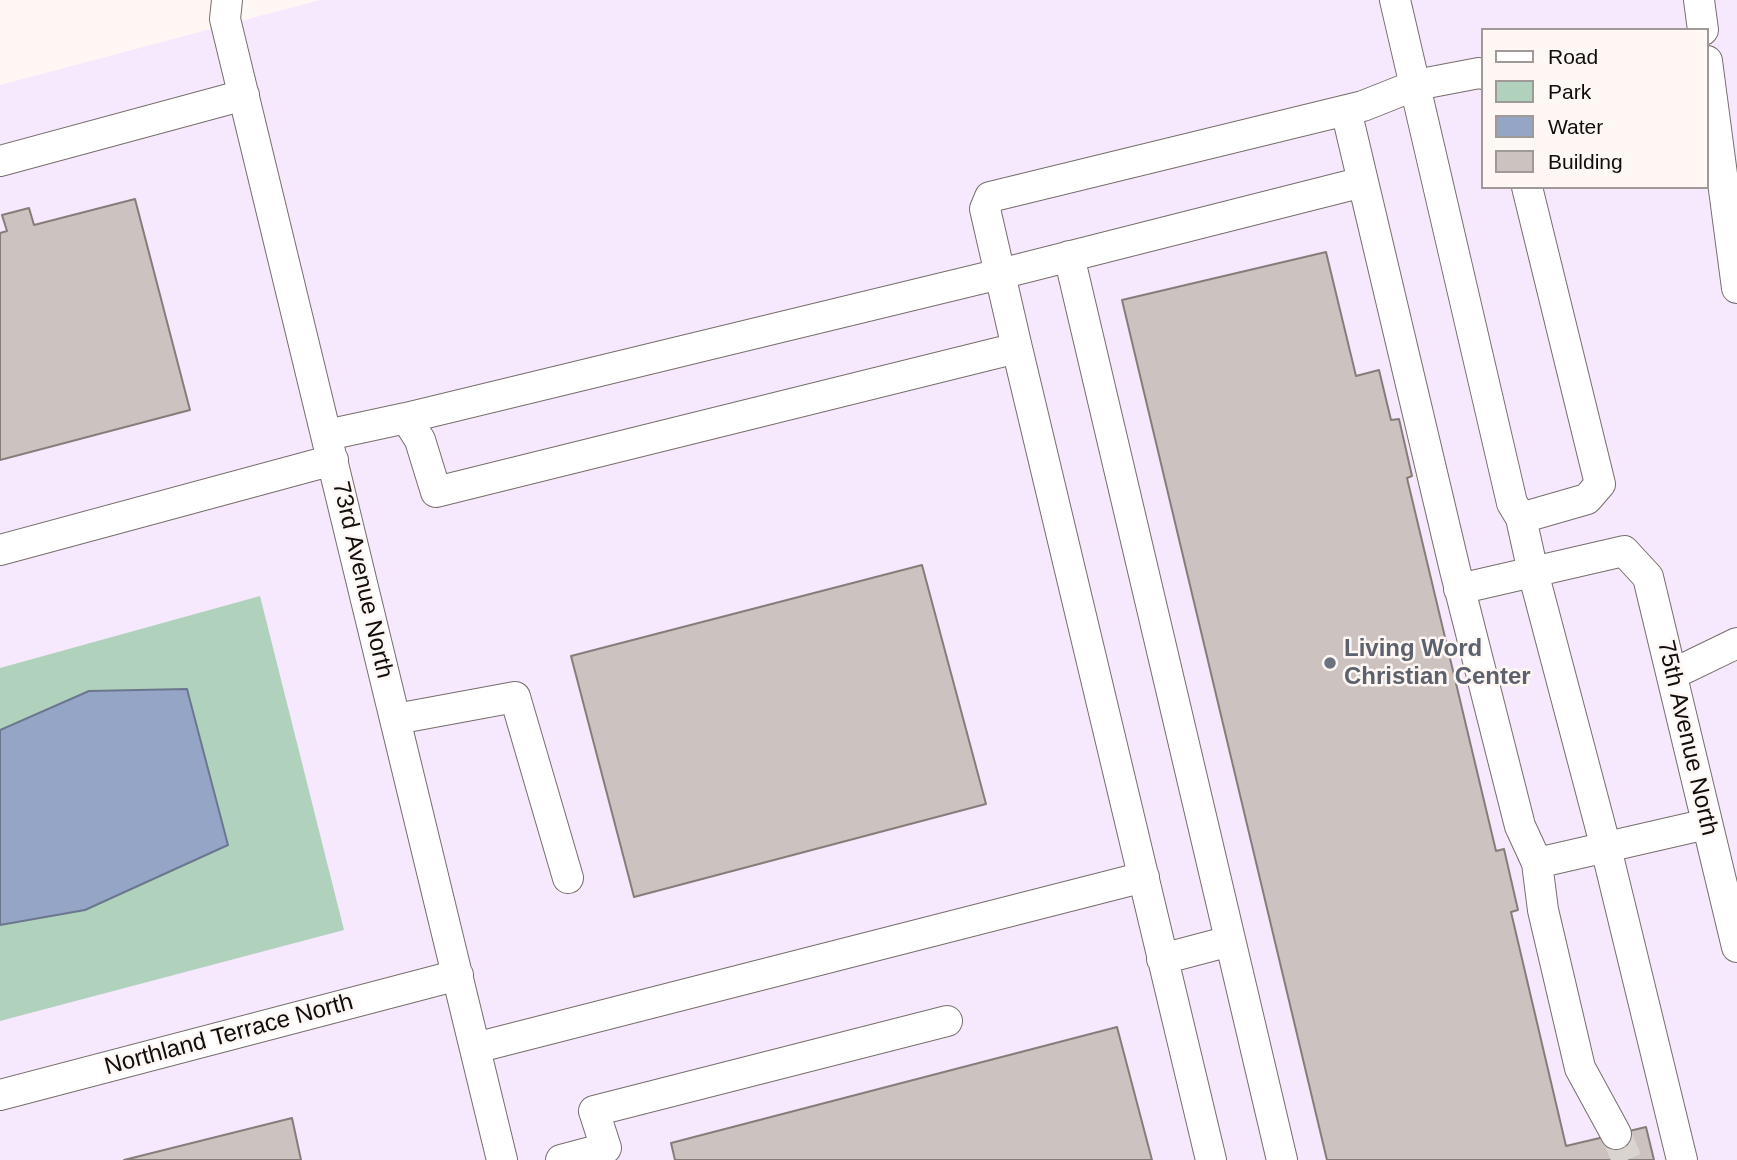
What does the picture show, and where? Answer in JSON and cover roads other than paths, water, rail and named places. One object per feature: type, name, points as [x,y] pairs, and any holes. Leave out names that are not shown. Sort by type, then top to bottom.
[{"type":"street","name":"73rd Avenue North","points":[[227,0],[225,19],[502,1160]]},
{"type":"street","points":[[1395,0],[1512,503],[1521,518],[1532,572],[1606,848],[1682,1160]]},
{"type":"street","points":[[1699,0],[1703,28]]},
{"type":"street","points":[[1211,1160],[985,209],[989,197],[1363,106],[1416,85],[1482,74]]},
{"type":"street","points":[[1709,76],[1737,288]]},
{"type":"street","points":[[0,162],[244,95]]},
{"type":"street","points":[[1346,110],[1459,589],[1520,826],[1537,863],[1543,910],[1580,1068],[1616,1134]]},
{"type":"street","points":[[0,550],[330,447],[406,418],[1000,274],[1363,182]]},
{"type":"street","points":[[1521,518],[1587,499],[1600,484],[1527,189]]},
{"type":"street","points":[[1069,256],[1282,1160]]},
{"type":"street","points":[[406,418],[420,440],[436,492],[1017,348]]},
{"type":"street","name":"75th Avenue North","points":[[1532,572],[1624,551],[1648,577],[1719,837],[1737,947]]},
{"type":"street","points":[[1459,589],[1532,572]]},
{"type":"street","points":[[1673,674],[1737,643]]},
{"type":"street","points":[[396,719],[515,697],[568,878]]},
{"type":"street","points":[[1537,863],[1606,848],[1719,837]]},
{"type":"street","points":[[475,1048],[1144,877]]},
{"type":"street","points":[[1162,958],[1230,941]]},
{"type":"street","name":"Northland Terrace North","points":[[0,1095],[458,975]]},
{"type":"street","points":[[561,1160],[606,1148],[594,1111],[947,1021]]},
{"type":"water","points":[[187,689],[228,845],[85,910],[0,925],[0,730],[89,691]]},
{"type":"tunnel","points":[[1616,1134],[1627,1160]]},
{"type":"place","name":"Living Word Christian Center","points":[[1330,663]]}]
